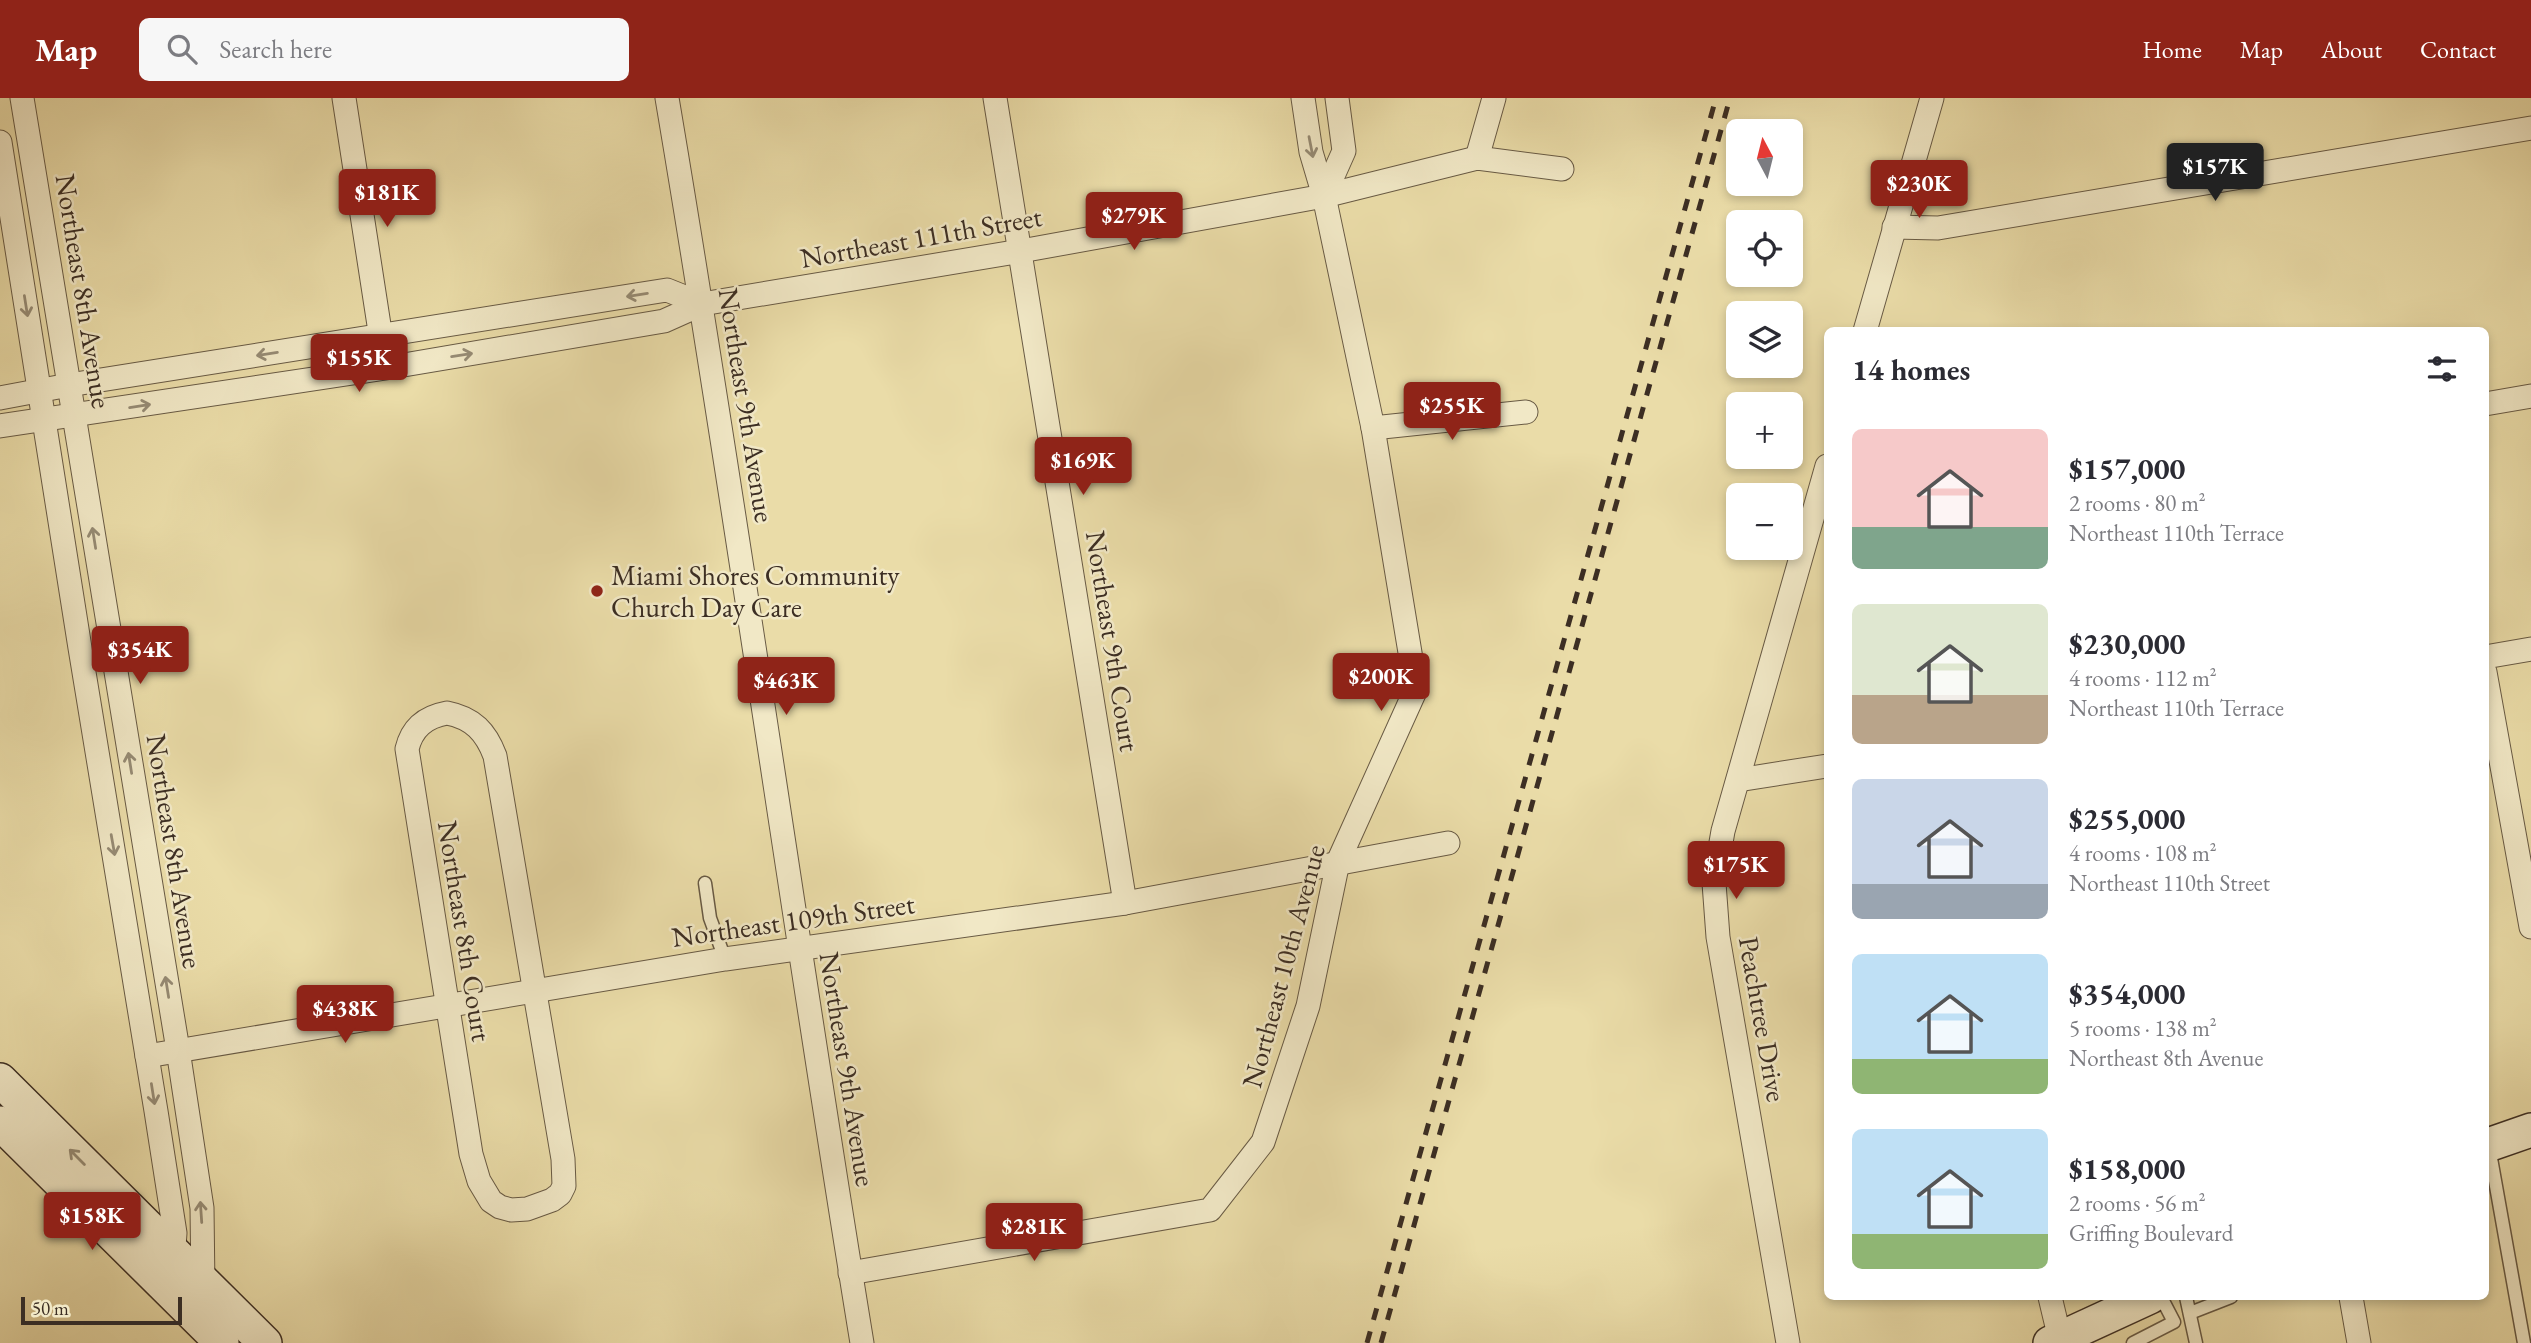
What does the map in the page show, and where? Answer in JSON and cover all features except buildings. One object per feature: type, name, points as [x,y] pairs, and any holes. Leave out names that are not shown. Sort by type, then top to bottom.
[{"type":"street","name":"Northeast 8th Avenue","points":[[22,98],[178,1050],[202,1208],[204,1280],[212,1334]]},
{"type":"street","points":[[344,98],[386,368]]},
{"type":"street","name":"Northeast 9th Avenue","points":[[667,98],[702,304],[798,949],[862,1343]]},
{"type":"street","name":"Northeast 9th Court","points":[[995,98],[1125,903]]},
{"type":"street","name":"Northeast 10th Avenue","points":[[850,1273],[1210,1210],[1263,1142],[1308,1006],[1338,862],[1416,689],[1373,428],[1324,196],[1311,152],[1303,98]]},
{"type":"street","points":[[1324,196],[1344,151],[1337,98]]},
{"type":"street","points":[[1477,158],[1494,98]]},
{"type":"street","points":[[1866,327],[1932,98]]},
{"type":"street","points":[[1894,227],[1938,228],[2531,128]]},
{"type":"street","points":[[0,142],[175,1233],[168,1289]]},
{"type":"street","name":"Northeast 111th Street","points":[[0,426],[386,368],[664,321],[702,304],[1021,251],[1324,196],[1477,158],[1562,169]]},
{"type":"street","points":[[0,398],[667,290],[702,304]]},
{"type":"street","points":[[2489,403],[2531,396]]},
{"type":"street","points":[[1373,428],[1526,412]]},
{"type":"street","name":"Peachtree Drive","points":[[1788,1343],[1714,908],[1717,857],[1820,512],[1824,486]]},
{"type":"street","points":[[2489,656],[2531,649]]},
{"type":"street","points":[[2489,694],[2531,927]]},
{"type":"street","name":"Northeast 8th Court","points":[[447,713],[468,719],[485,735],[495,756],[535,991],[564,1159],[565,1186],[552,1200],[527,1209],[511,1210],[491,1201],[479,1181],[471,1154],[407,749],[417,726],[435,715],[447,713]]},
{"type":"street","points":[[1738,780],[1824,766]]},
{"type":"street","name":"Northeast 109th Street","points":[[147,1056],[725,959],[1125,903],[1448,843]]},
{"type":"street","points":[[0,1080],[265,1343]]},
{"type":"street","points":[[0,1123],[212,1334]]},
{"type":"street","points":[[2489,1144],[2531,1130]]},
{"type":"street","points":[[134,1213],[155,1208],[169,1196]]},
{"type":"street","points":[[2052,1300],[2070,1336],[2144,1300]]},
{"type":"street","points":[[2352,1300],[2359,1343]]},
{"type":"lane","points":[[705,883],[710,918],[725,959]]},
{"type":"lane","points":[[2489,1156],[2524,1343]]},
{"type":"lane","points":[[2133,1343],[2174,1322],[2163,1300]]},
{"type":"lane","points":[[2187,1300],[2196,1343]]},
{"type":"lane","points":[[2190,1313],[2223,1300]]},
{"type":"railway","points":[[1367,1343],[1716,98]]},
{"type":"railway","points":[[1381,1343],[1730,98]]},
{"type":"place","name":"Miami Shores Community Church Day Care","points":[[597,591]]}]
